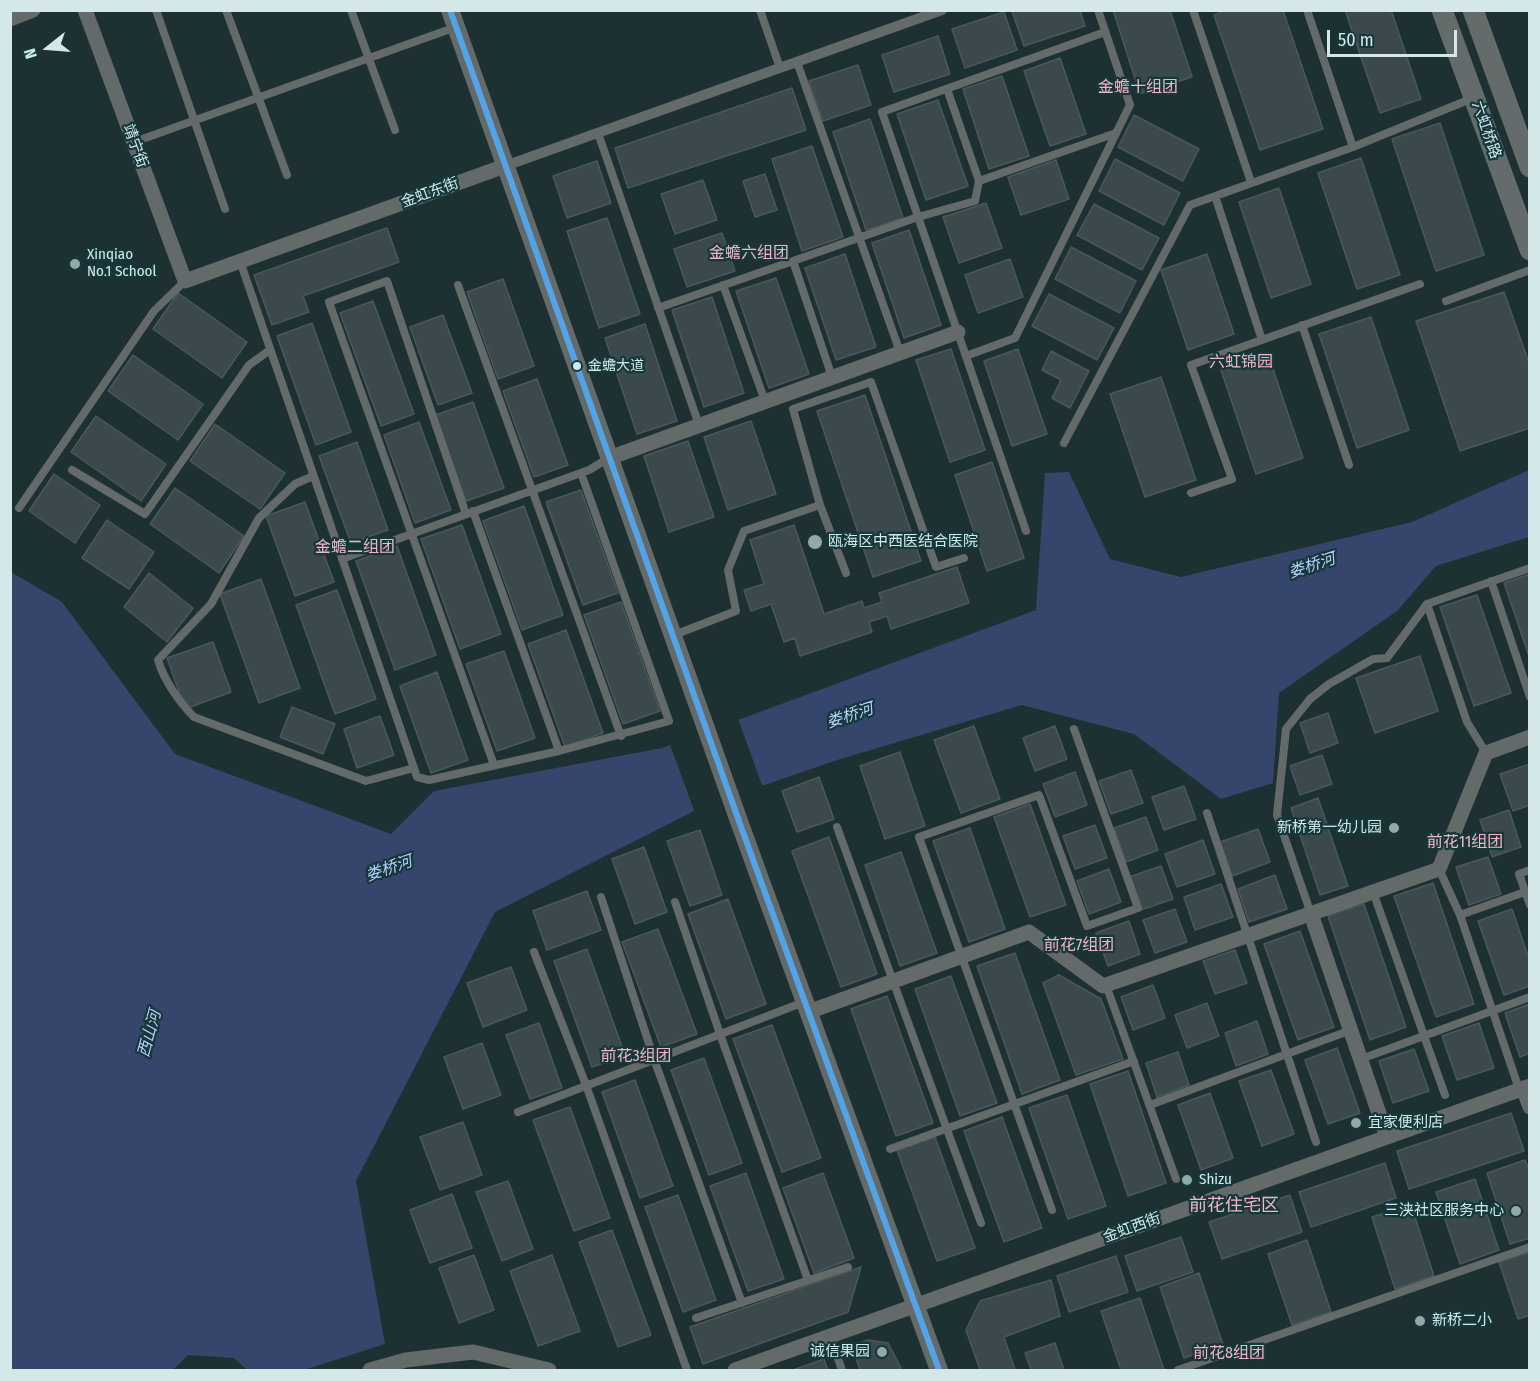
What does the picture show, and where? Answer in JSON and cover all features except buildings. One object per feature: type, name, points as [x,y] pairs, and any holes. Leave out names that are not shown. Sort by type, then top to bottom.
[{"type":"main road","name":"六虹桥路","points":[[1442,10],[1530,250]]},
{"type":"main road","name":"六虹桥路","points":[[1473,10],[1523,130],[1530,167]]},
{"type":"street","points":[[10,19],[33,10]]},
{"type":"street","name":"金虹东街","points":[[185,281],[942,10]]},
{"type":"street","name":"靖宁街","points":[[87,11],[185,281]]},
{"type":"street","points":[[453,19],[696,702],[939,1371]]},
{"type":"street","points":[[609,458],[958,332]]},
{"type":"street","points":[[806,1007],[893,981],[1029,932],[1103,986],[1439,869],[1486,753],[1530,737]]},
{"type":"street","points":[[1311,914],[1387,1137]]},
{"type":"street","points":[[1524,1088],[1530,1107]]},
{"type":"street","name":"金虹西街","points":[[735,1371],[1524,1088]]},
{"type":"street","points":[[370,1371],[473,1352],[549,1371]]},
{"type":"lane","points":[[156,10],[225,209]]},
{"type":"lane","points":[[226,10],[287,175]]},
{"type":"lane","points":[[351,10],[395,130]]},
{"type":"lane","points":[[760,10],[780,68]]},
{"type":"lane","points":[[966,356],[1015,339],[1130,105],[1098,10]]},
{"type":"lane","points":[[1193,10],[1251,182]]},
{"type":"lane","points":[[1307,10],[1353,147]]},
{"type":"lane","points":[[134,142],[369,58],[453,19]]},
{"type":"lane","points":[[1026,531],[882,112],[1105,32]]},
{"type":"lane","points":[[797,62],[900,352]]},
{"type":"lane","points":[[658,308],[918,217],[975,201],[979,181],[947,89]]},
{"type":"lane","points":[[1064,443],[1190,205],[1353,147],[1474,97]]},
{"type":"lane","points":[[598,133],[699,425]]},
{"type":"lane","points":[[979,181],[1116,133]]},
{"type":"lane","points":[[1215,196],[1262,340]]},
{"type":"lane","points":[[240,261],[417,777],[429,780],[621,736],[669,721],[581,473]]},
{"type":"lane","points":[[793,261],[832,377]]},
{"type":"lane","points":[[1446,301],[1530,270]]},
{"type":"lane","name":"金虹东街","points":[[19,508],[154,310],[185,281]]},
{"type":"lane","points":[[494,765],[329,302],[387,281],[559,751]]},
{"type":"lane","points":[[1191,493],[1232,478],[1191,365],[1420,284]]},
{"type":"lane","points":[[458,285],[621,736]]},
{"type":"lane","points":[[723,285],[765,401]]},
{"type":"lane","points":[[1302,325],[1349,465]]},
{"type":"lane","points":[[72,470],[145,514],[249,365],[270,350]]},
{"type":"lane","points":[[846,573],[820,505],[793,408],[871,381],[936,567],[964,558]]},
{"type":"lane","points":[[342,559],[581,473],[609,458]]},
{"type":"lane","points":[[313,476],[295,484],[259,518],[211,604],[158,660],[161,671],[185,708],[194,717],[366,781],[414,768]]},
{"type":"lane","points":[[672,635],[736,611],[728,570],[744,531],[820,505]]},
{"type":"lane","points":[[1311,914],[1277,815],[1286,729],[1310,699],[1329,684],[1373,659],[1387,658],[1427,604],[1530,568]]},
{"type":"lane","points":[[1491,581],[1530,697]]},
{"type":"lane","points":[[1427,604],[1467,722],[1486,753]]},
{"type":"lane","points":[[1052,1210],[919,837],[1040,795],[1087,926],[1138,908],[1074,729]]},
{"type":"lane","points":[[1207,813],[1316,1142]]},
{"type":"lane","points":[[837,827],[981,1223]]},
{"type":"lane","points":[[1439,869],[1460,915],[1492,1010],[1524,1088]]},
{"type":"lane","points":[[1530,870],[1519,874],[1530,905]]},
{"type":"lane","points":[[1373,892],[1445,1095]]},
{"type":"lane","points":[[1460,915],[1525,892]]},
{"type":"lane","points":[[600,897],[654,1059],[742,1303]]},
{"type":"lane","points":[[675,902],[808,1280]]},
{"type":"lane","points":[[534,952],[586,1085],[687,1371]]},
{"type":"lane","points":[[1106,985],[1176,1179]]},
{"type":"lane","points":[[1361,1059],[1530,996]]},
{"type":"lane","points":[[518,1112],[720,1034],[806,1007]]},
{"type":"lane","points":[[1150,1105],[1351,1030]]},
{"type":"lane","points":[[890,1149],[1134,1061]]},
{"type":"lane","points":[[1178,1371],[1530,1247]]},
{"type":"lane","points":[[696,1318],[848,1267]]},
{"type":"lane","points":[[830,1336],[842,1371]]},
{"type":"water","points":[[1529,470],[1529,537],[1436,566],[1397,611],[1279,693],[1273,783],[1221,799],[1134,734],[1022,705],[834,761],[704,806],[495,912],[356,1181],[385,1344],[304,1370],[247,1370],[234,1358],[188,1355],[173,1370],[11,1370],[11,572],[62,602],[175,754],[391,834],[434,791],[662,748],[1036,610],[1045,473],[1069,472],[1110,559],[1181,577],[1412,522]]},
{"type":"pier","points":[[737,716],[763,788],[695,813],[669,742]]},
{"type":"transit line","points":[[450,10],[740,824],[939,1370]]},
{"type":"place","name":"Xinqiao No.1 School","points":[[75,264]]},
{"type":"place","name":"金蟾大道","points":[[577,366]]},
{"type":"place","name":"瓯海区中西医结合医院","points":[[815,542]]},
{"type":"place","name":"新桥第一幼儿园","points":[[1394,828]]},
{"type":"place","name":"宜家便利店","points":[[1356,1123]]},
{"type":"place","name":"Shizu","points":[[1187,1180]]},
{"type":"place","name":"三浃社区服务中心","points":[[1516,1211]]},
{"type":"place","name":"新桥二小","points":[[1420,1321]]},
{"type":"place","name":"诚信果园","points":[[882,1352]]},
{"type":"district","name":"金蟾十组团","points":[[1138,88]]},
{"type":"district","name":"金蟾六组团","points":[[749,254]]},
{"type":"district","name":"六虹锦园","points":[[1241,363]]},
{"type":"district","name":"金蟾二组团","points":[[355,548]]},
{"type":"district","name":"前花11组团","points":[[1465,843]]},
{"type":"district","name":"前花7组团","points":[[1079,946]]},
{"type":"district","name":"前花3组团","points":[[636,1057]]},
{"type":"district","name":"前花住宅区","points":[[1234,1206]]},
{"type":"district","name":"前花8组团","points":[[1229,1354]]},
{"type":"water label","name":"娄桥河","points":[[1312,566]]},
{"type":"water label","name":"娄桥河","points":[[850,716]]},
{"type":"water label","name":"娄桥河","points":[[389,869]]},
{"type":"water label","name":"西山河","points":[[150,1034]]}]
